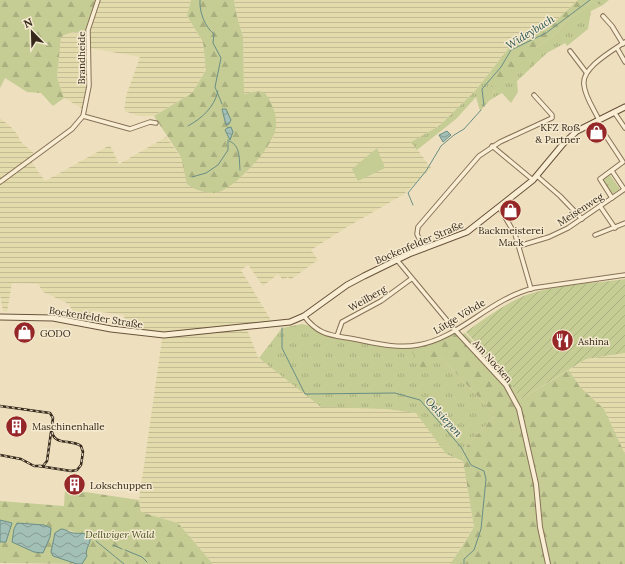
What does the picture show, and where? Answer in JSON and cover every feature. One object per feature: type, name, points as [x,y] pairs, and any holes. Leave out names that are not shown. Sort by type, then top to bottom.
[{"type":"main road","name":"Bockenfelder Straße","points":[[0,317],[53,318],[111,329],[164,335],[284,323],[304,316],[352,282],[396,260],[462,234],[499,207],[537,176],[567,138],[598,120],[625,108]]},
{"type":"street","name":"Brandheide","points":[[83,116],[89,86],[88,30],[98,0]]},
{"type":"street","points":[[603,16],[624,43],[586,72],[584,87],[598,120],[623,162],[600,179],[612,198]]},
{"type":"street","points":[[617,48],[625,62]]},
{"type":"street","points":[[570,51],[586,72]]},
{"type":"street","points":[[424,249],[418,234],[418,227],[471,164],[492,146],[547,122],[552,118],[552,116],[534,95]]},
{"type":"street","points":[[614,112],[625,128]]},
{"type":"street","points":[[0,182],[72,129],[83,116],[130,129],[146,123],[156,123]]},
{"type":"street","points":[[492,146],[532,180]]},
{"type":"street","points":[[612,171],[625,189]]},
{"type":"street","points":[[537,176],[560,196],[582,219]]},
{"type":"street","name":"Meisenweg","points":[[519,246],[550,236],[582,219],[625,189]]},
{"type":"street","points":[[600,206],[615,228]]},
{"type":"street","points":[[499,207],[515,234],[531,289]]},
{"type":"street","points":[[595,235],[625,223]]},
{"type":"street","name":"Am Nocken","points":[[396,260],[455,330],[506,386],[519,409],[536,484],[540,527],[548,564]]},
{"type":"street","name":"Lütge Vöhde","points":[[304,316],[312,326],[320,332],[394,346],[409,346],[433,341],[455,330],[498,302],[512,295],[531,289],[625,275]]},
{"type":"street","name":"Weilberg","points":[[337,336],[342,322],[381,301],[411,279]]},
{"type":"shaded area","points":[[99,0],[191,0],[187,16],[203,42],[206,70],[191,94],[153,116],[139,116],[124,111],[126,96],[140,57],[89,48],[89,31]]},
{"type":"shaded area","points":[[234,0],[578,0],[548,28],[514,41],[475,91],[439,126],[412,142],[431,168],[403,195],[347,227],[311,250],[318,260],[290,280],[288,277],[283,280],[278,274],[263,286],[248,265],[241,270],[274,325],[246,327],[259,359],[386,409],[417,413],[446,454],[463,461],[474,527],[450,564],[213,564],[178,523],[141,512],[139,500],[162,339],[164,335],[126,331],[124,315],[94,311],[92,319],[75,316],[69,304],[43,292],[38,284],[12,283],[7,312],[3,311],[0,295],[0,183],[31,161],[45,181],[110,145],[119,164],[166,137],[181,157],[199,191],[218,192],[246,173],[265,149],[274,136],[259,91],[244,94],[243,37]]},
{"type":"shaded area","points":[[68,33],[86,33],[88,85],[83,109],[64,98],[57,77],[61,37]]},
{"type":"shaded area","points":[[0,118],[18,135],[20,141],[36,155],[0,180]]},
{"type":"shaded area","points":[[625,353],[625,454],[604,409],[580,387],[569,370],[586,359]]},
{"type":"green space","points":[[0,0],[96,0],[86,33],[73,32],[61,37],[57,77],[64,98],[53,106],[41,93],[27,92],[5,78],[0,88]]},
{"type":"green space","points":[[191,0],[234,0],[243,37],[244,94],[259,91],[265,93],[270,100],[276,118],[274,135],[254,164],[227,188],[215,193],[202,191],[187,184],[181,157],[154,116],[192,93],[206,70],[203,42],[187,16]]},
{"type":"green space","points":[[578,0],[609,0],[603,5],[590,2],[583,10],[566,21],[557,32],[536,48],[533,63],[492,93],[490,72],[514,41],[548,28]]},
{"type":"green space","points":[[590,2],[603,5],[591,11],[588,29],[567,46],[565,43],[547,53],[517,81],[518,92],[511,103],[502,93],[490,100],[480,111],[476,97],[456,119],[417,150],[411,142],[439,126],[475,91],[490,72],[493,93],[536,48],[557,32],[566,21],[583,10]]},
{"type":"green space","points":[[377,148],[385,168],[358,181],[352,169]]},
{"type":"green space","points":[[610,175],[620,189],[612,194],[603,180]]},
{"type":"green space","points":[[625,279],[625,353],[586,359],[521,399],[503,373],[466,332],[504,306],[529,294],[556,287]]},
{"type":"green space","points":[[302,324],[312,326],[320,332],[394,346],[409,346],[441,357],[495,415],[465,448],[463,461],[446,454],[416,413],[386,409],[321,407],[259,358],[282,328]]},
{"type":"green space","points":[[455,330],[459,335],[465,333],[503,373],[521,399],[569,370],[580,387],[604,409],[625,454],[625,564],[464,564],[465,555],[461,548],[474,527],[463,461],[465,448],[495,415],[441,357],[422,371],[409,346],[433,341]]},
{"type":"green space","name":"Dellwiger Wald","points":[[65,489],[139,500],[141,512],[178,523],[213,564],[81,564],[91,539],[69,530],[55,533],[51,552],[53,556],[77,564],[0,563],[0,501],[64,506]],"holes":[[[17,523],[44,525],[51,528],[34,552],[12,542],[14,529]]]},
{"type":"green space","points":[[461,548],[465,555],[464,564],[450,564]]},
{"type":"water","points":[[222,109],[226,109],[231,120],[229,124],[226,125]]},
{"type":"water","points":[[231,127],[233,132],[230,140],[225,130]]},
{"type":"water","points":[[447,131],[451,135],[443,142],[439,135]]},
{"type":"water","points":[[0,520],[12,523],[6,542],[0,542]]},
{"type":"water","points":[[17,523],[44,525],[51,528],[50,537],[43,553],[34,552],[12,542],[14,529]]},
{"type":"water","points":[[61,529],[90,536],[90,541],[86,551],[87,556],[82,564],[77,564],[53,556],[51,552],[55,533]]},
{"type":"waterway","points":[[200,0],[200,9],[203,19],[214,34],[213,43],[221,58],[215,87],[222,104]]},
{"type":"waterway","name":"Wideybach","points":[[484,106],[482,89],[501,67],[511,50],[546,33],[590,0]]},
{"type":"waterway","points":[[188,126],[207,112],[214,103],[218,91]]},
{"type":"waterway","name":"Wideybach","points":[[413,205],[408,193],[426,171],[441,146],[464,129],[481,110]]},
{"type":"waterway","points":[[192,177],[206,173],[218,165],[228,150],[228,140]]},
{"type":"waterway","points":[[229,141],[236,146],[240,170]]},
{"type":"waterway","name":"Oelsiepen","points":[[282,328],[282,348],[305,394],[395,393],[420,400],[461,447],[471,465],[484,471],[486,479],[481,529],[474,550],[464,559],[464,564]]},
{"type":"waterway","points":[[96,541],[124,564]]},
{"type":"waterway","points":[[113,545],[122,549]]},
{"type":"waterway","points":[[125,550],[142,557],[147,562]]},
{"type":"railway","points":[[0,406],[50,413],[53,418],[47,461],[43,466],[34,466],[21,459],[0,455]]},
{"type":"railway","points":[[39,466],[71,471],[77,470],[81,465],[83,452],[81,446],[60,441],[56,439],[52,432]]},
{"type":"place","name":"KFZ Roß & Partner","points":[[596,133]]},
{"type":"place","name":"Backmeisterei Mack","points":[[511,210]]},
{"type":"place","name":"GODO","points":[[25,333]]},
{"type":"place","name":"Ashina","points":[[562,341]]},
{"type":"place","name":"Maschinenhalle","points":[[17,426]]},
{"type":"place","name":"Lokschuppen","points":[[75,485]]}]
